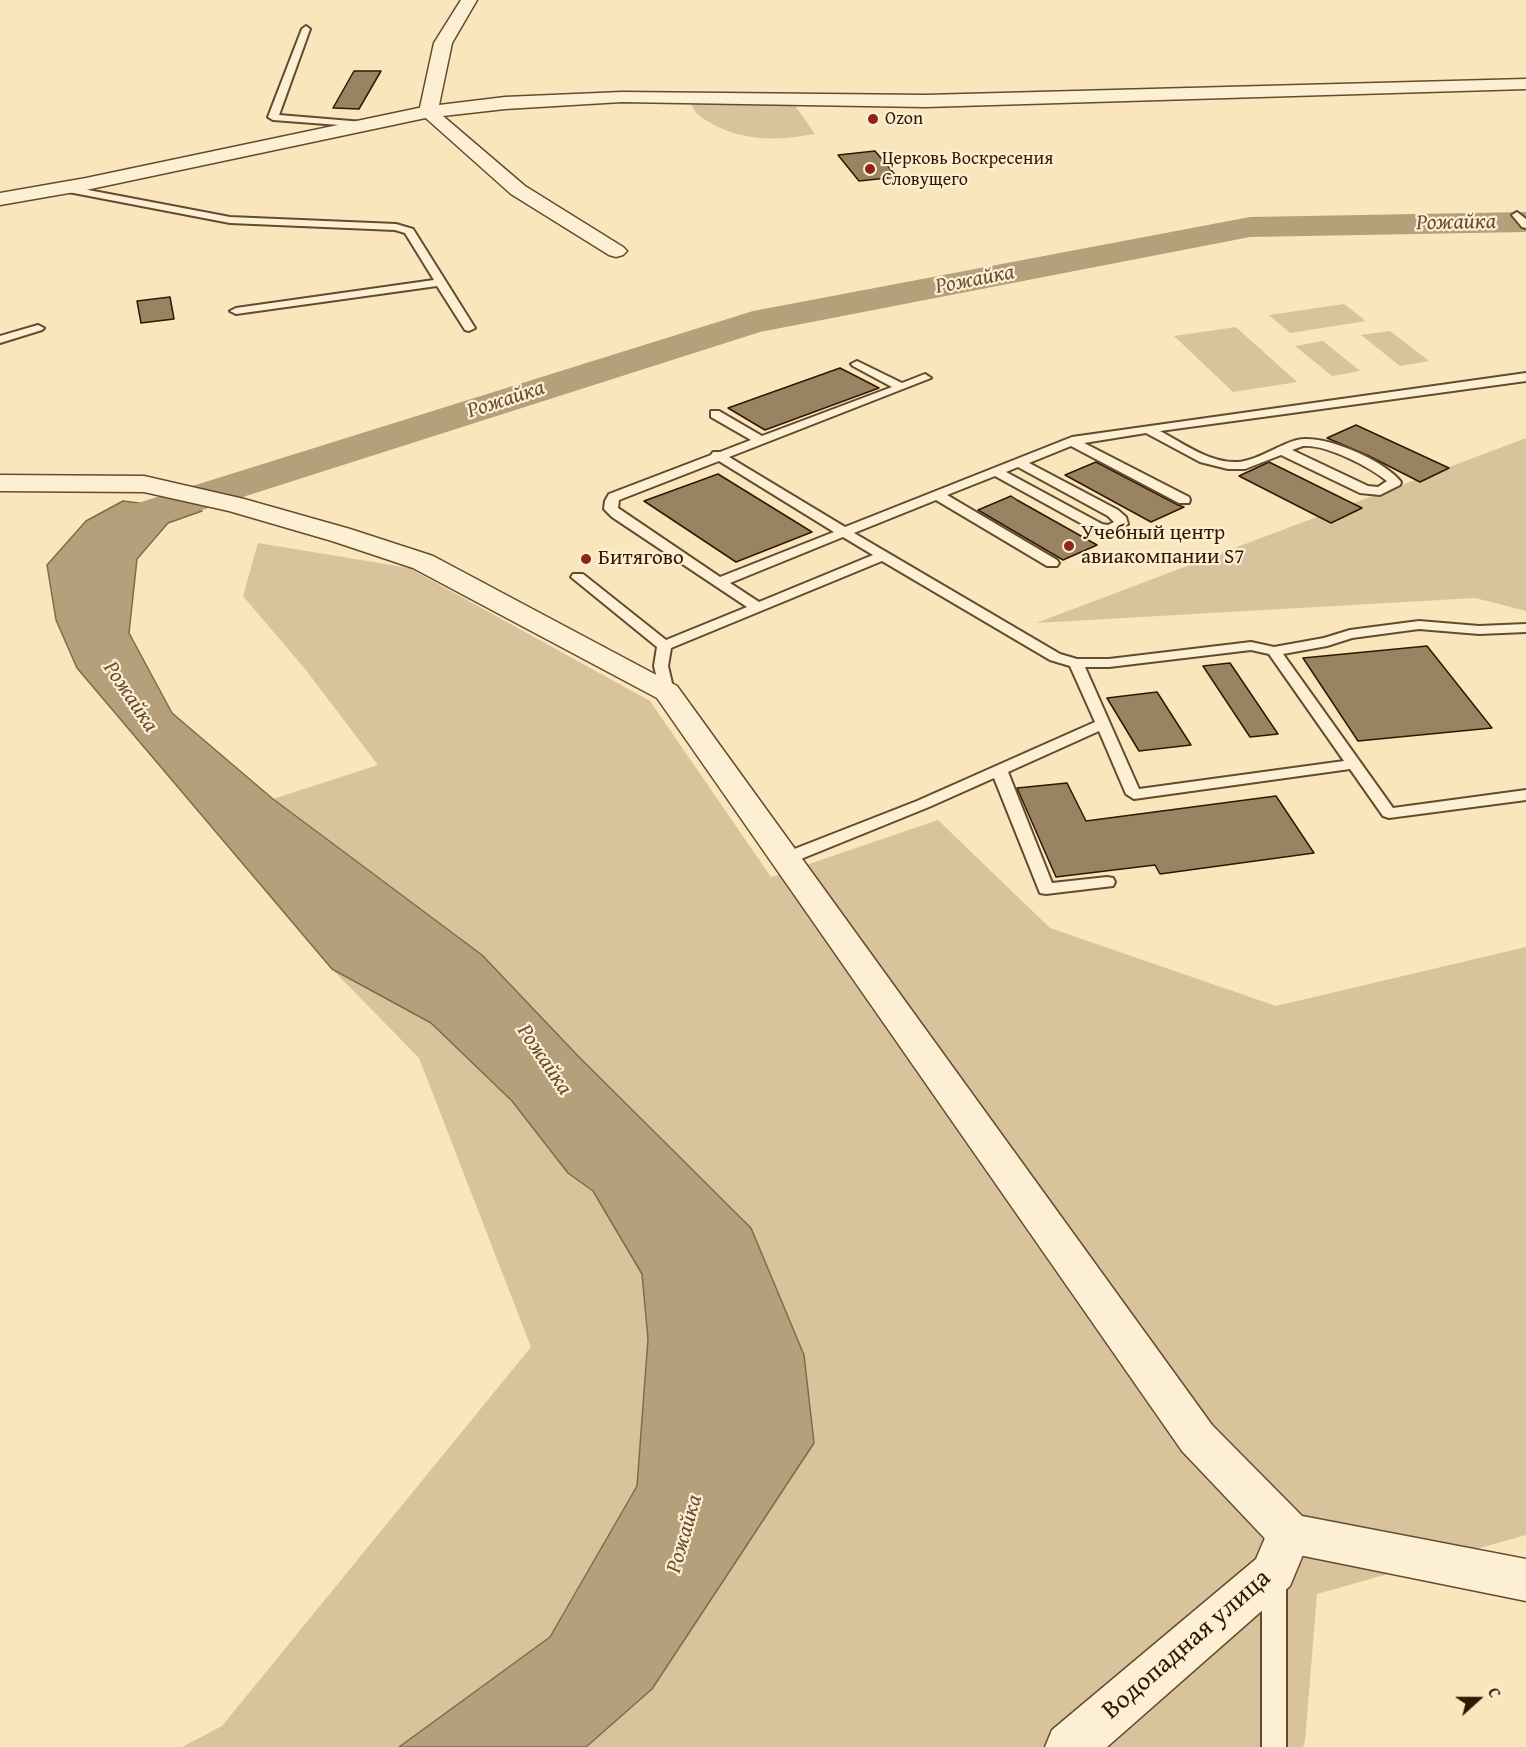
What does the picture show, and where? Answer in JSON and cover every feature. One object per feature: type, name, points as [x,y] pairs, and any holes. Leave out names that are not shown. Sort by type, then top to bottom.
[{"type":"street","points":[[428,112],[443,43],[469,0]]},
{"type":"street","points":[[0,199],[428,112],[505,103],[622,97],[926,101],[1526,84]]},
{"type":"street","points":[[428,112],[518,190],[616,250]]},
{"type":"street","points":[[0,483],[144,484],[235,505],[341,535],[423,562],[667,692],[1197,1438],[1282,1552],[1526,1580]]},
{"type":"street","name":"Водопадная улица","points":[[1070,1747],[1282,1552]]},
{"type":"lane","points":[[306,29],[273,117],[363,125]]},
{"type":"lane","points":[[62,188],[230,220],[396,227],[409,231],[469,328]]},
{"type":"lane","points":[[1517,215],[1526,225]]},
{"type":"lane","points":[[236,312],[440,282]]},
{"type":"lane","points":[[0,340],[38,328]]},
{"type":"lane","points":[[857,364],[902,387]]},
{"type":"lane","points":[[719,582],[1072,441],[1526,377]]},
{"type":"lane","points":[[756,607],[617,514],[610,505],[614,497],[926,378]]},
{"type":"lane","points":[[715,414],[762,441]]},
{"type":"lane","points":[[1148,429],[1222,466],[1241,466],[1302,442],[1317,443],[1385,473],[1395,483],[1380,491],[1365,490],[1282,450]]},
{"type":"lane","points":[[1072,441],[1184,500]]},
{"type":"lane","points":[[719,456],[1038,648],[1055,657],[1076,663],[1109,663],[1251,646],[1274,651],[1327,642],[1350,634],[1419,625],[1479,630],[1526,628]]},
{"type":"lane","points":[[995,471],[1098,527],[1109,529],[1121,524],[1121,520],[1113,513],[1018,462]]},
{"type":"lane","points":[[937,495],[1052,563]]},
{"type":"lane","points":[[664,646],[883,556]]},
{"type":"lane","points":[[578,577],[664,646]]},
{"type":"lane","points":[[664,646],[661,666],[667,692]]},
{"type":"lane","points":[[1274,651],[1389,813],[1526,795]]},
{"type":"lane","points":[[1076,663],[1134,794],[1355,764]]},
{"type":"lane","points":[[785,859],[923,804],[1103,724]]},
{"type":"lane","points":[[999,770],[1046,889],[1107,882]]},
{"type":"lane","points":[[1274,1747],[1282,1552]]},
{"type":"shaded area","points":[[691,100],[794,104],[815,134],[787,138],[760,138],[733,133],[701,117],[694,110]]},
{"type":"shaded area","points":[[1344,304],[1366,321],[1290,333],[1269,315]]},
{"type":"shaded area","points":[[1236,327],[1297,382],[1233,392],[1174,336]]},
{"type":"shaded area","points":[[1390,331],[1429,361],[1400,366],[1361,335]]},
{"type":"shaded area","points":[[1323,341],[1360,371],[1332,376],[1295,346]]},
{"type":"shaded area","points":[[1526,438],[1526,611],[1475,598],[1036,623]]},
{"type":"shaded area","points":[[258,543],[409,568],[650,701],[771,877],[938,820],[1050,928],[1276,1006],[1526,947],[1526,1535],[1317,1594],[1303,1747],[586,1747],[652,1689],[804,1355],[751,1228],[579,1057],[482,955],[273,799],[378,765],[305,669],[243,596]]},
{"type":"shaded area","points":[[332,969],[431,1023],[512,1101],[568,1173],[593,1191],[642,1274],[648,1339],[637,1486],[550,1637],[399,1747],[182,1747],[222,1726],[531,1347],[419,1058]]},
{"type":"water","points":[[123,501],[202,511],[168,523],[137,559],[129,633],[172,713],[273,799],[482,955],[579,1057],[751,1228],[804,1355],[814,1443],[652,1689],[586,1747],[399,1747],[550,1637],[637,1486],[648,1339],[642,1274],[593,1191],[568,1173],[512,1101],[431,1023],[332,969],[77,668],[56,620],[47,565],[86,521]]},
{"type":"building","points":[[354,71],[381,71],[359,109],[333,108]]},
{"type":"building","name":"Церковь Воскресения Словущего","points":[[875,151],[897,177],[859,181],[838,155]]},
{"type":"building","points":[[170,297],[174,319],[141,323],[137,301]]},
{"type":"building","points":[[840,368],[879,388],[765,430],[728,408]]},
{"type":"building","points":[[1356,425],[1449,468],[1420,482],[1327,438]]},
{"type":"building","points":[[1096,462],[1184,507],[1151,522],[1065,475]]},
{"type":"building","points":[[1269,462],[1362,508],[1331,523],[1239,476]]},
{"type":"building","points":[[718,474],[812,532],[736,562],[644,501]]},
{"type":"building","points":[[1011,496],[1097,545],[1063,560],[978,510]]},
{"type":"building","points":[[1427,646],[1492,728],[1358,741],[1303,658]]},
{"type":"building","points":[[1230,663],[1278,734],[1250,737],[1203,666]]},
{"type":"building","points":[[1157,692],[1191,745],[1139,751],[1107,698]]},
{"type":"building","points":[[1067,783],[1086,821],[1276,796],[1314,853],[1160,874],[1155,865],[1056,877],[1017,788]]},
{"type":"waterway","name":"Рожайка","points":[[113,551],[140,516],[753,322],[1250,227],[1526,222]]},
{"type":"place","name":"Ozon","points":[[873,119]]},
{"type":"place","name":"Церковь Воскресения Словущего","points":[[870,169]]},
{"type":"place","name":"Учебный центр авиакомпании S7","points":[[1069,546]]},
{"type":"place","name":"Битягово","points":[[586,559]]}]
